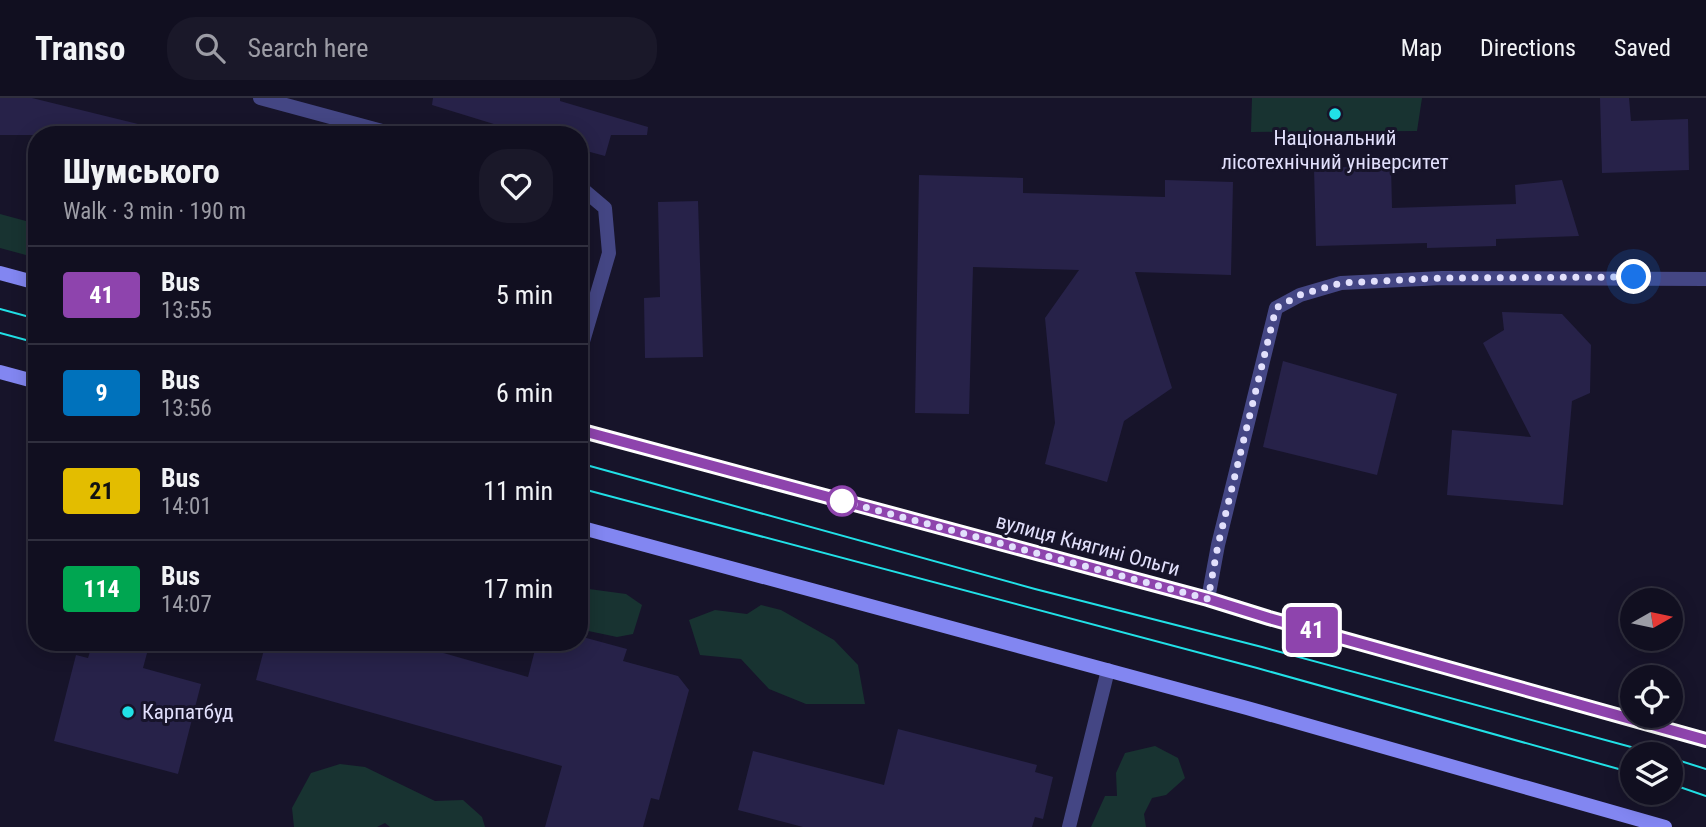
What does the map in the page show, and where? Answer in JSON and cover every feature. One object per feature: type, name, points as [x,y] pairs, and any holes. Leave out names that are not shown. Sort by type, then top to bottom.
[{"type":"main road","points":[[0,273],[28,281]]},
{"type":"main road","points":[[0,372],[28,380]]},
{"type":"main road","name":"вулиця Княгині Ольги","points":[[588,432],[1208,599],[1706,740]]},
{"type":"main road","points":[[588,529],[1108,670],[1665,827]]},
{"type":"street","points":[[260,98],[364,126]]},
{"type":"street","points":[[588,194],[605,208],[609,253],[588,324]]},
{"type":"street","points":[[1208,599],[1218,545],[1276,308],[1300,295],[1341,283],[1442,278],[1706,279]]},
{"type":"street","points":[[1069,827],[1108,670]]},
{"type":"green space","name":"Національний лісотехнічний університет","points":[[1252,98],[1422,98],[1417,131],[1251,132]]},
{"type":"green space","points":[[0,214],[28,222],[28,256],[0,248]]},
{"type":"green space","points":[[588,588],[626,594],[642,605],[633,634],[617,637],[588,631]]},
{"type":"green space","points":[[761,605],[781,610],[834,640],[858,665],[865,704],[806,704],[769,689],[741,659],[700,655],[689,620],[715,610],[747,614]]},
{"type":"green space","points":[[1155,746],[1178,758],[1185,778],[1166,795],[1152,798],[1144,814],[1146,827],[1091,827],[1105,796],[1117,796],[1116,773],[1125,753]]},
{"type":"green space","points":[[340,764],[365,767],[435,801],[463,800],[482,817],[485,827],[390,827],[385,823],[377,827],[294,827],[292,808],[311,773]]},
{"type":"building","points":[[0,98],[32,98],[138,124],[28,126],[28,135],[0,135]]},
{"type":"building","points":[[433,98],[560,98],[560,101],[648,127],[647,135],[611,135],[605,156],[588,151],[588,126],[501,126],[432,105]]},
{"type":"building","points":[[1600,98],[1629,98],[1631,121],[1688,119],[1689,170],[1602,173]]},
{"type":"building","points":[[1391,166],[1392,208],[1516,204],[1515,185],[1562,180],[1579,236],[1496,239],[1496,246],[1427,248],[1427,243],[1316,246],[1314,168]]},
{"type":"building","points":[[919,175],[1023,178],[1023,193],[1165,197],[1165,180],[1233,182],[1231,275],[1135,272],[1172,388],[1124,421],[1107,482],[1045,464],[1055,423],[1045,318],[1079,270],[973,267],[969,414],[915,413]]},
{"type":"building","points":[[698,201],[703,357],[645,358],[644,298],[660,297],[658,202]]},
{"type":"building","points":[[1502,312],[1562,314],[1591,345],[1590,393],[1572,401],[1563,505],[1447,495],[1452,430],[1531,437],[1483,343],[1504,330]]},
{"type":"building","points":[[1283,361],[1397,394],[1377,475],[1263,447]]},
{"type":"building","points":[[588,638],[627,649],[623,661],[678,676],[689,690],[659,800],[651,798],[643,827],[545,827],[562,766],[256,680],[264,651],[437,651],[528,677],[535,651],[588,651]]},
{"type":"building","name":"Карпатбуд","points":[[90,651],[148,651],[143,668],[201,684],[178,774],[54,741],[76,655],[88,658]]},
{"type":"building","points":[[898,729],[1037,765],[1035,772],[1053,777],[1043,819],[1035,817],[1032,827],[803,827],[738,810],[753,751],[884,785]]},
{"type":"tram line","points":[[0,309],[28,317]]},
{"type":"tram line","points":[[0,333],[28,341]]},
{"type":"tram line","points":[[588,465],[1035,589],[1620,744]]},
{"type":"tram line","points":[[588,490],[1257,668],[1620,769]]},
{"type":"tram line","points":[[1683,762],[1706,769]]},
{"type":"tram line","points":[[1683,788],[1706,796]]},
{"type":"bus line","name":"41","points":[[588,432],[1208,599],[1706,740]]},
{"type":"place","name":"Національний лісотехнічний університет","points":[[1335,114]]},
{"type":"place","name":"Карпатбуд","points":[[128,712]]},
{"type":"route","points":[[842,501],[1208,599],[1218,545],[1276,308],[1300,295],[1341,283],[1442,278],[1634,277]]}]
